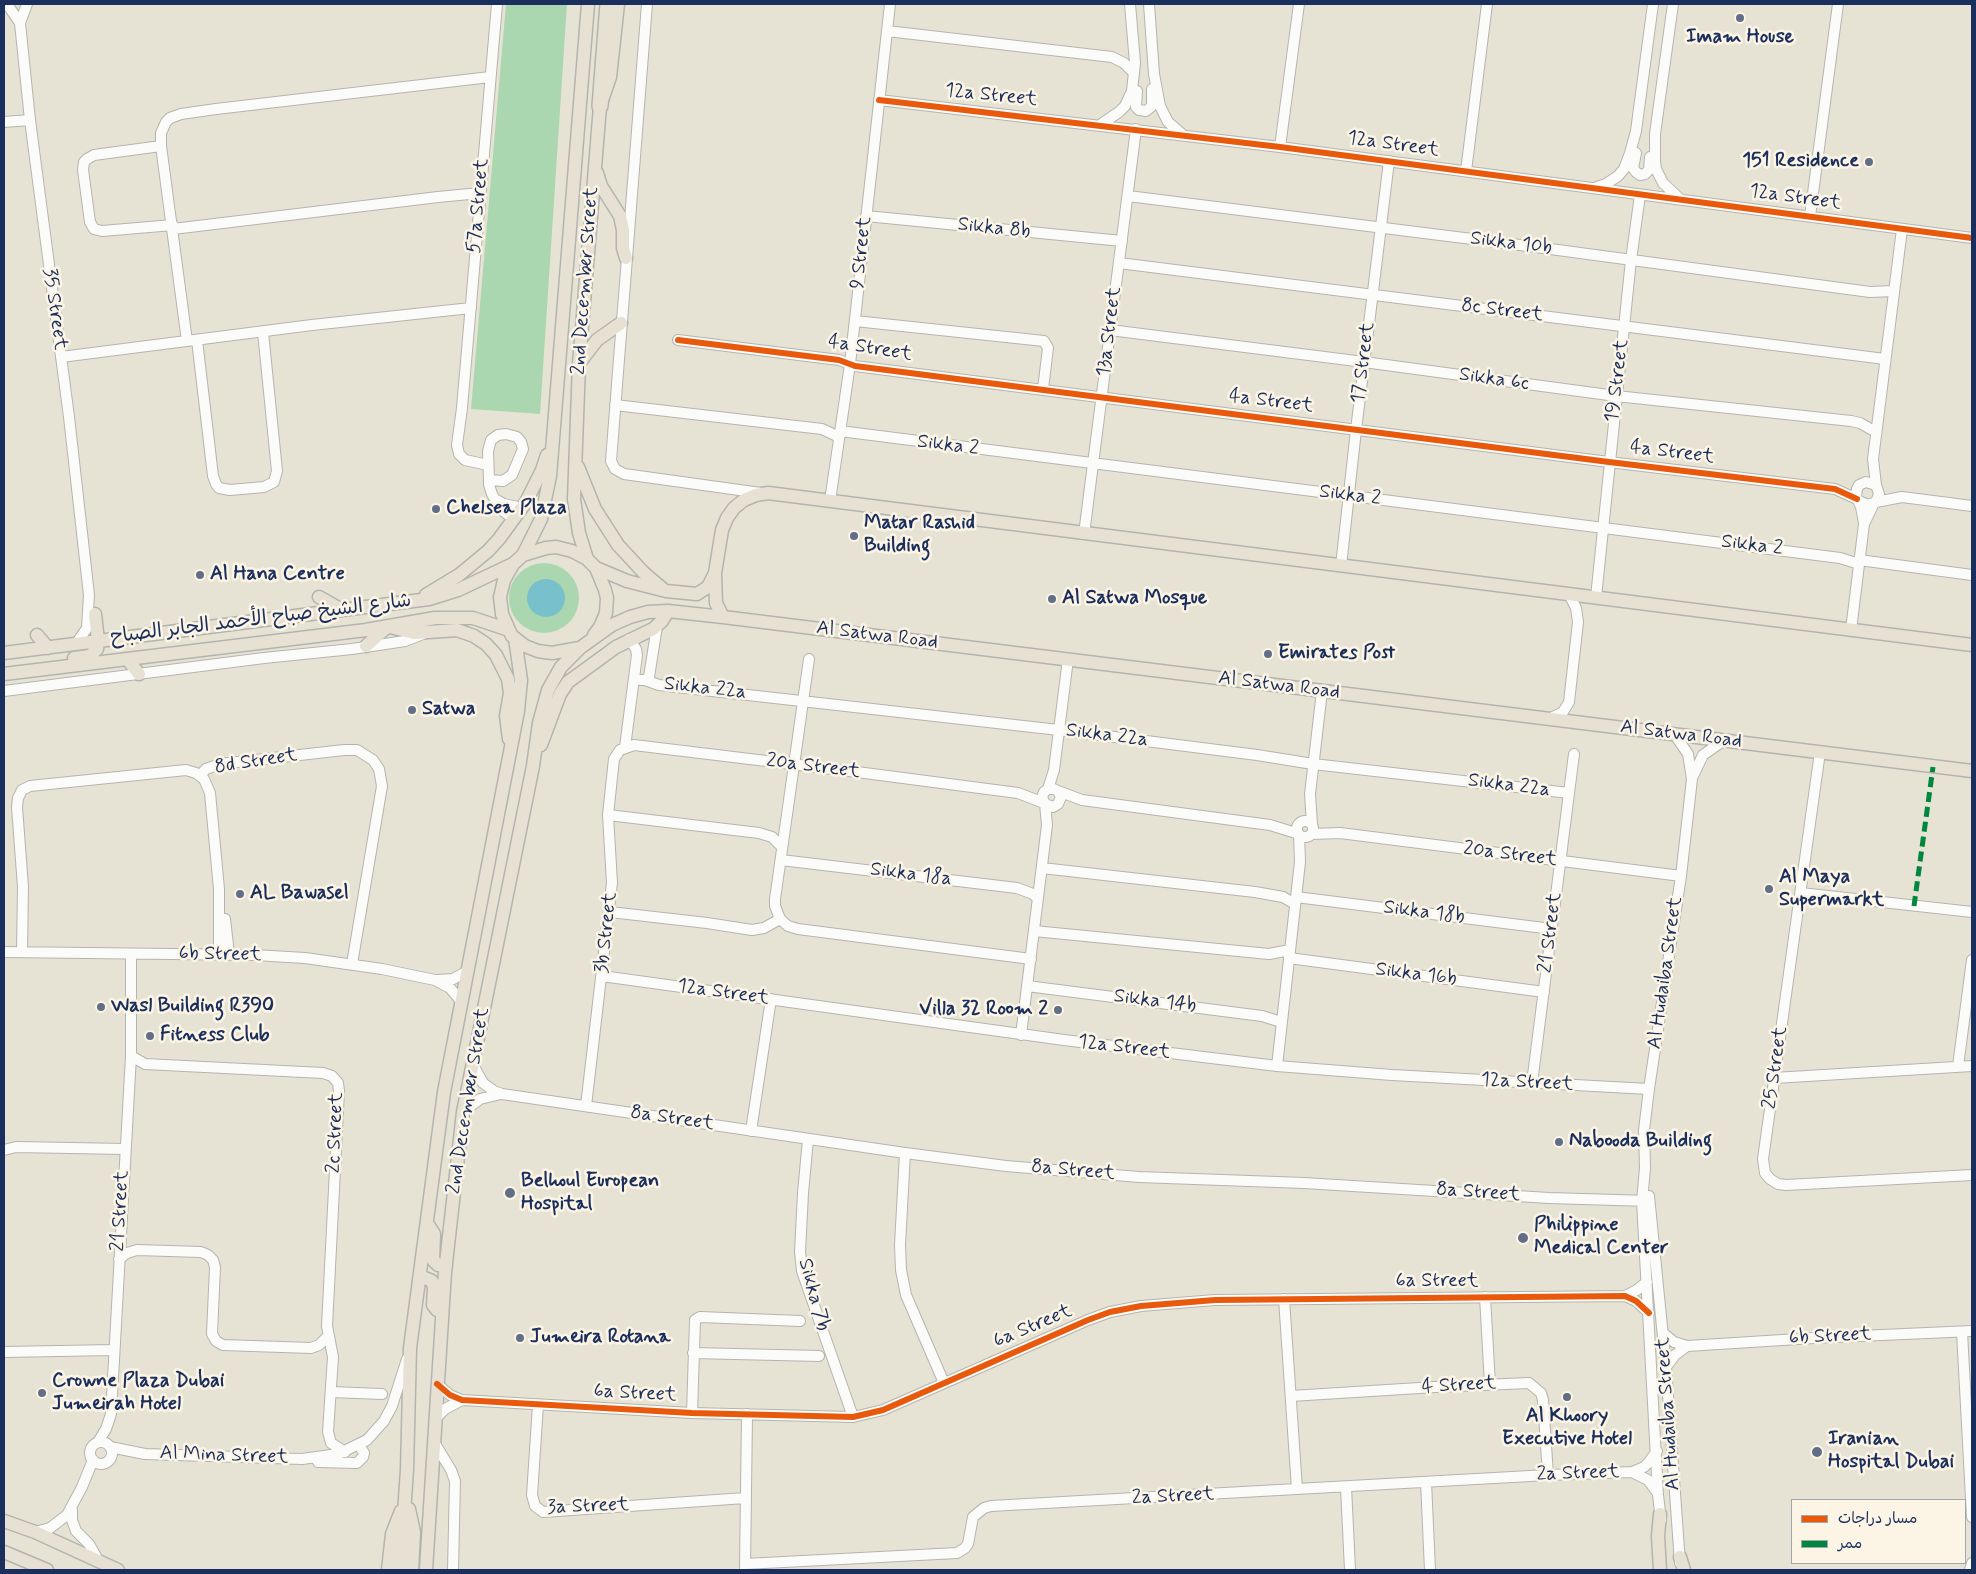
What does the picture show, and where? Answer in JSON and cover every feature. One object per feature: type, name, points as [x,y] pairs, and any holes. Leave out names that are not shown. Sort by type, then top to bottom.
[{"type":"highway","points":[[600,106],[608,4]]},
{"type":"main road","name":"2nd December Street","points":[[591,563],[576,516],[575,460],[579,364],[600,106],[610,77],[618,4]]},
{"type":"main road","name":"2nd December Street","points":[[523,555],[536,533],[546,506],[550,476],[572,225],[587,6]]},
{"type":"main road","points":[[595,165],[602,186],[620,216],[623,230],[623,248],[626,258]]},
{"type":"main road","points":[[579,364],[597,340],[621,323]]},
{"type":"main road","points":[[414,601],[437,589],[475,562],[499,539],[522,508],[542,470],[553,439]]},
{"type":"main road","points":[[575,460],[588,496],[602,523],[629,558],[666,591]]},
{"type":"main road","points":[[723,617],[716,603],[716,572],[722,530],[734,508],[744,500],[756,495],[768,494],[1972,645]]},
{"type":"main road","points":[[591,563],[605,590],[607,598],[606,613],[592,639],[580,648],[553,653],[538,651],[525,646],[512,635],[502,614],[500,597],[504,580],[513,564],[523,555],[556,547],[572,551],[591,563],[632,583],[666,591],[697,594],[708,587],[716,572]]},
{"type":"main road","name":"شارع الشيخ صباح الأحمد الجابر الصباح","points":[[4,653],[414,601],[458,590],[513,564]]},
{"type":"main road","points":[[319,598],[342,610]]},
{"type":"main road","points":[[533,766],[560,694],[568,682],[629,640],[650,632],[668,611]]},
{"type":"main road","name":"Al Satwa Road","points":[[592,639],[630,617],[648,612],[668,611],[1971,772]]},
{"type":"main road","points":[[25,672],[42,662],[90,656],[97,648],[98,641],[95,614]]},
{"type":"main road","name":"شارع الشيخ صباح الأحمد الجابر الصباح","points":[[4,674],[388,626],[422,619],[454,617],[486,621],[512,635]]},
{"type":"main road","points":[[366,646],[388,626],[414,633],[449,629],[466,632],[481,640],[496,655],[506,672],[510,686],[506,716],[510,746]]},
{"type":"main road","points":[[37,635],[48,648]]},
{"type":"main road","name":"2nd December Street","points":[[400,1570],[406,1500],[410,1348],[444,1092],[518,711],[521,680],[512,635]]},
{"type":"main road","name":"2nd December Street","points":[[426,1570],[442,1311],[463,1112],[533,766],[539,723],[548,690],[561,667],[580,648]]},
{"type":"main road","points":[[128,660],[139,674]]},
{"type":"main road","points":[[427,1225],[434,1231],[433,1260],[438,1265],[446,1266]]},
{"type":"main road","points":[[420,1276],[432,1281],[434,1286],[433,1306],[437,1310],[442,1311]]},
{"type":"main road","points":[[388,1570],[392,1534],[406,1500]]},
{"type":"main road","points":[[406,1500],[414,1532],[412,1570]]},
{"type":"main road","points":[[1660,1514],[1658,1536],[1660,1570]]},
{"type":"main road","points":[[4,1521],[34,1532],[118,1570]]},
{"type":"main road","points":[[4,1552],[47,1570]]},
{"type":"street","name":"35 Street","points":[[7,4],[20,23]]},
{"type":"street","name":"35 Street","points":[[27,4],[20,23],[30,120],[61,357],[89,595],[87,628],[76,644]]},
{"type":"street","name":"57a Street","points":[[488,462],[469,462],[459,454],[457,446],[462,408],[496,4]]},
{"type":"street","name":"2nd December Street","points":[[648,4],[611,457],[615,469],[624,474],[768,494]]},
{"type":"street","name":"9 Street","points":[[830,501],[850,364],[890,4]]},
{"type":"street","points":[[887,31],[1112,57],[1134,68],[1138,82],[1135,103],[1139,110],[1146,111],[1152,106],[1154,74],[1149,4]]},
{"type":"street","points":[[1280,146],[1299,4]]},
{"type":"street","points":[[1466,171],[1487,4]]},
{"type":"street","points":[[1594,188],[1612,180],[1624,169],[1627,162],[1636,131],[1653,4]]},
{"type":"street","points":[[1673,4],[1655,134],[1655,161],[1659,177],[1680,200]]},
{"type":"street","points":[[1810,216],[1838,4]]},
{"type":"street","points":[[1100,125],[1125,106],[1132,92],[1134,68],[1129,6]]},
{"type":"street","points":[[1154,74],[1162,112],[1168,122],[1182,134]]},
{"type":"street","points":[[263,332],[277,471],[274,482],[264,487],[230,490],[220,488],[213,476],[161,146],[161,133],[166,122],[175,115],[181,114],[490,77]]},
{"type":"street","name":"12a Street","points":[[879,100],[1280,146],[1972,238]]},
{"type":"street","points":[[4,122],[30,120]]},
{"type":"street","name":"13a Street","points":[[1084,534],[1136,129]]},
{"type":"street","points":[[1636,131],[1639,138],[1633,168],[1640,174],[1645,174],[1649,170],[1655,134]]},
{"type":"street","points":[[161,146],[94,155],[87,158],[83,166],[90,222],[94,229],[102,231],[173,227],[480,193]]},
{"type":"street","name":"17 Street","points":[[1341,566],[1388,161]]},
{"type":"street","name":"19 Street","points":[[1596,597],[1616,396],[1640,195]]},
{"type":"street","name":"Sikka 10b","points":[[1128,196],[1380,227],[1870,292],[1894,291]]},
{"type":"street","name":"Sikka 8b","points":[[866,216],[1122,241]]},
{"type":"street","points":[[1851,630],[1864,524],[1879,494],[1873,459],[1902,229]]},
{"type":"street","name":"8c Street","points":[[1119,263],[1885,359]]},
{"type":"street","points":[[61,357],[470,308]]},
{"type":"street","points":[[854,321],[1044,342],[1048,348],[1043,389]]},
{"type":"street","name":"Sikka 6c","points":[[1110,330],[1616,396],[1851,421],[1860,423],[1876,432]]},
{"type":"street","name":"4a Street","points":[[678,340],[1356,430],[1835,489],[1847,493],[1858,500]]},
{"type":"street","name":"Sikka 2","points":[[615,405],[822,429],[840,434],[1349,496],[1972,576]]},
{"type":"street","points":[[489,480],[503,481],[512,475],[522,453],[521,442],[514,436],[498,435],[489,443],[488,462],[489,480],[494,498],[502,511],[514,519]]},
{"type":"street","points":[[1864,524],[1856,492],[1873,459]]},
{"type":"street","points":[[1859,485],[1869,482],[1902,497],[1972,506]]},
{"type":"street","name":"4a Street","points":[[1835,489],[1859,485]]},
{"type":"street","points":[[1858,500],[1865,505],[1902,497]]},
{"type":"street","points":[[494,498],[504,504],[522,508]]},
{"type":"street","points":[[1549,719],[1563,712],[1569,702],[1578,622],[1576,608],[1569,594]]},
{"type":"street","name":"35 Street","points":[[89,595],[103,630],[113,639]]},
{"type":"street","points":[[640,680],[649,675],[657,626]]},
{"type":"street","points":[[4,691],[405,641],[425,633]]},
{"type":"street","points":[[625,747],[640,680],[637,652],[629,640]]},
{"type":"street","points":[[809,658],[775,899],[776,913],[780,919],[788,926],[798,929],[1031,959]]},
{"type":"street","points":[[1022,1035],[1047,825],[1042,797],[1052,790],[1068,659]]},
{"type":"street","name":"Sikka 22a","points":[[640,680],[659,684],[1059,730],[1313,764],[1569,793]]},
{"type":"street","points":[[1300,862],[1312,830],[1310,794],[1322,691]]},
{"type":"street","name":"Al Hudaiba Street","points":[[1675,735],[1688,754],[1692,779]]},
{"type":"street","name":"Al Hudaiba Street","points":[[1666,1570],[1658,1494],[1647,1282],[1644,1130],[1681,876],[1692,779],[1700,758],[1723,740]]},
{"type":"street","name":"20a Street","points":[[625,747],[634,746],[1018,793],[1052,790],[1082,800],[1270,825],[1299,835]]},
{"type":"street","name":"3b Street","points":[[586,1106],[610,912],[612,872],[608,815],[614,759],[620,750],[625,747]]},
{"type":"street","name":"8d Street","points":[[26,952],[18,816],[25,792],[30,786],[181,771],[191,771],[200,775],[210,766],[220,764],[350,749],[363,753],[376,764],[381,774],[382,786],[352,964]]},
{"type":"street","name":"25 Street","points":[[1820,752],[1774,1078],[1763,1166],[1765,1173],[1770,1180],[1786,1185],[1972,1175]]},
{"type":"street","name":"21 Street","points":[[1532,1083],[1574,754]]},
{"type":"street","points":[[200,775],[207,783],[210,792],[224,954]]},
{"type":"street","points":[[1047,825],[1060,797],[1052,790]]},
{"type":"street","name":"20a Street","points":[[1018,793],[1044,803]]},
{"type":"street","points":[[1276,1066],[1300,862],[1297,827],[1301,822],[1310,794]]},
{"type":"street","name":"20a Street","points":[[1057,805],[1082,800]]},
{"type":"street","points":[[1044,803],[1050,807],[1057,805]]},
{"type":"street","points":[[608,815],[759,832],[772,837],[782,847]]},
{"type":"street","points":[[1301,822],[1307,821],[1312,830]]},
{"type":"street","name":"20a Street","points":[[1270,825],[1301,822]]},
{"type":"street","points":[[1299,835],[1305,838],[1312,830]]},
{"type":"street","name":"20a Street","points":[[1312,830],[1681,876]]},
{"type":"street","name":"Sikka 18a","points":[[781,860],[1017,888],[1033,894],[1038,899]]},
{"type":"street","name":"Sikka 18b","points":[[1042,868],[1269,894],[1296,900],[1552,929]]},
{"type":"street","points":[[1801,894],[1972,912]]},
{"type":"street","points":[[610,912],[752,930],[764,928],[780,919]]},
{"type":"street","name":"Sikka 16b","points":[[1034,931],[1269,954],[1289,954],[1544,992]]},
{"type":"street","name":"6b Street","points":[[4,952],[288,956],[352,964],[435,980],[452,979],[468,970]]},
{"type":"street","name":"21 Street","points":[[109,1447],[112,1430],[114,1350],[131,1056],[134,954]]},
{"type":"street","points":[[1958,1066],[1972,960]]},
{"type":"street","name":"12a Street","points":[[602,976],[1022,1035],[1276,1066],[1649,1089]]},
{"type":"street","name":"6b Street","points":[[435,980],[450,988],[461,1001]]},
{"type":"street","name":"Sikka 14b","points":[[1027,986],[1262,1016],[1281,1022]]},
{"type":"street","points":[[751,1130],[771,999]]},
{"type":"street","name":"2c Street","points":[[131,1056],[145,1064],[323,1073],[335,1079],[339,1091],[328,1336],[333,1358],[328,1436],[334,1446],[345,1452]]},
{"type":"street","name":"8a Street","points":[[473,1065],[483,1083],[502,1094],[1006,1166],[1122,1176],[1304,1183],[1549,1198],[1646,1201]]},
{"type":"street","points":[[1774,1078],[1972,1066]]},
{"type":"street","name":"8a Street","points":[[463,1112],[480,1099],[502,1094]]},
{"type":"street","name":"Sikka 7b","points":[[808,1139],[800,1252],[802,1271],[853,1417]]},
{"type":"street","points":[[4,1142],[16,1147]]},
{"type":"street","points":[[4,1150],[16,1147],[125,1149]]},
{"type":"street","points":[[905,1153],[900,1245],[901,1270],[906,1295],[944,1383]]},
{"type":"street","name":"Al Hudaiba Street","points":[[1646,1201],[1663,1333],[1673,1475],[1682,1566]]},
{"type":"street","points":[[119,1259],[127,1253],[137,1250],[201,1252],[208,1255],[213,1260],[215,1267],[212,1334],[223,1345],[311,1348],[319,1345],[328,1336]]},
{"type":"street","points":[[1625,1296],[1647,1282]]},
{"type":"street","points":[[1625,1296],[1636,1301],[1649,1313]]},
{"type":"street","name":"6a Street","points":[[438,1384],[450,1395],[462,1400],[692,1413],[853,1417],[883,1410],[1088,1320],[1120,1310],[1183,1301],[1625,1296]]},
{"type":"street","points":[[1484,1298],[1490,1384]]},
{"type":"street","points":[[1284,1299],[1297,1490]]},
{"type":"street","points":[[692,1413],[694,1322],[700,1317],[800,1320]]},
{"type":"street","points":[[1967,1331],[1972,1517]]},
{"type":"street","name":"6b Street","points":[[1687,1346],[1967,1331]]},
{"type":"street","points":[[1663,1333],[1674,1342],[1687,1346]]},
{"type":"street","points":[[1666,1367],[1675,1355],[1687,1346]]},
{"type":"street","name":"Al Mina Street","points":[[302,1459],[330,1456],[345,1452],[359,1445],[373,1434],[389,1414],[410,1348]]},
{"type":"street","points":[[4,1352],[114,1350]]},
{"type":"street","points":[[693,1353],[819,1356]]},
{"type":"street","name":"4 Street","points":[[1291,1396],[1529,1383],[1540,1393],[1543,1400],[1548,1475]]},
{"type":"street","points":[[331,1392],[382,1394]]},
{"type":"street","points":[[436,1418],[445,1409],[462,1400]]},
{"type":"street","name":"3a Street","points":[[538,1405],[532,1495],[535,1506],[543,1512],[745,1498]]},
{"type":"street","name":"21 Street","points":[[98,1442],[106,1429],[111,1414]]},
{"type":"street","points":[[745,1567],[747,1414]]},
{"type":"street","points":[[34,1532],[57,1525],[72,1510],[92,1460],[90,1451],[93,1445],[98,1442],[104,1443],[109,1447],[111,1453],[107,1461],[82,1487]]},
{"type":"street","points":[[434,1442],[451,1470],[455,1481],[453,1570]]},
{"type":"street","name":"Al Mina Street","points":[[109,1447],[145,1454],[302,1459],[332,1464],[357,1463],[364,1453],[359,1445]]},
{"type":"street","name":"Al Mina Street","points":[[107,1461],[145,1454]]},
{"type":"street","points":[[1657,1455],[1665,1473],[1673,1475]]},
{"type":"street","name":"2a Street","points":[[745,1567],[957,1553],[968,1544],[973,1517],[984,1508],[991,1506],[1632,1472],[1650,1462],[1657,1455]]},
{"type":"street","points":[[92,1460],[99,1463],[107,1461]]},
{"type":"street","name":"2a Street","points":[[1632,1472],[1648,1480],[1658,1494]]},
{"type":"street","points":[[1426,1482],[1430,1570]]},
{"type":"street","points":[[1346,1487],[1350,1570]]},
{"type":"street","points":[[72,1510],[72,1520],[76,1531],[89,1544],[98,1560]]},
{"type":"street","points":[[1970,1570],[1972,1563]]},
{"type":"green space","points":[[506,4],[567,4],[540,414],[471,409]]},
{"type":"green space","points":[[551,563],[564,569],[573,578],[577,584],[579,598],[577,612],[569,623],[558,631],[537,633],[530,631],[519,623],[511,612],[509,591],[511,584],[519,573],[530,565]]},
{"type":"water","points":[[546,579],[559,585],[565,598],[559,611],[546,617],[533,611],[527,598],[533,585]]},
{"type":"marked path","points":[[1914,906],[1933,767]]},
{"type":"cycle path","points":[[879,100],[1280,147],[1972,238]]},
{"type":"cycle path","points":[[678,340],[839,360],[855,366],[1835,489],[1857,499]]},
{"type":"cycle path","points":[[437,1384],[450,1395],[462,1400],[692,1413],[853,1417],[883,1410],[1088,1320],[1110,1312],[1141,1306],[1215,1300],[1625,1296],[1636,1301],[1649,1313]]},
{"type":"place","name":"Imam House","points":[[1740,18]]},
{"type":"place","name":"151 Residence","points":[[1869,162]]},
{"type":"place","name":"Chelsea Plaza","points":[[436,509]]},
{"type":"place","name":"Matar Rashid Building","points":[[854,536]]},
{"type":"place","name":"Al Hana Centre","points":[[200,575]]},
{"type":"place","name":"Al Satwa Mosque","points":[[1052,599]]},
{"type":"place","name":"Emirates Post","points":[[1268,654]]},
{"type":"place","name":"Satwa","points":[[412,710]]},
{"type":"place","name":"Al Maya Supermarkt","points":[[1769,889]]},
{"type":"place","name":"AL Bawasel","points":[[240,894]]},
{"type":"place","name":"Wasl Building R390","points":[[101,1007]]},
{"type":"place","name":"Villa 32 Room 2","points":[[1058,1010]]},
{"type":"place","name":"Fitness Club","points":[[150,1036]]},
{"type":"place","name":"Nabooda Building","points":[[1559,1142]]},
{"type":"place","name":"Belhoul European Hospital","points":[[510,1193]]},
{"type":"place","name":"Philippine Medical Center","points":[[1523,1238]]},
{"type":"place","name":"Jumeira Rotana","points":[[520,1338]]},
{"type":"place","name":"Crowne Plaza Dubai Jumeirah Hotel","points":[[42,1393]]},
{"type":"place","name":"Al Khoory Executive Hotel","points":[[1567,1397]]},
{"type":"place","name":"Iranian Hospital Dubai","points":[[1817,1452]]}]
